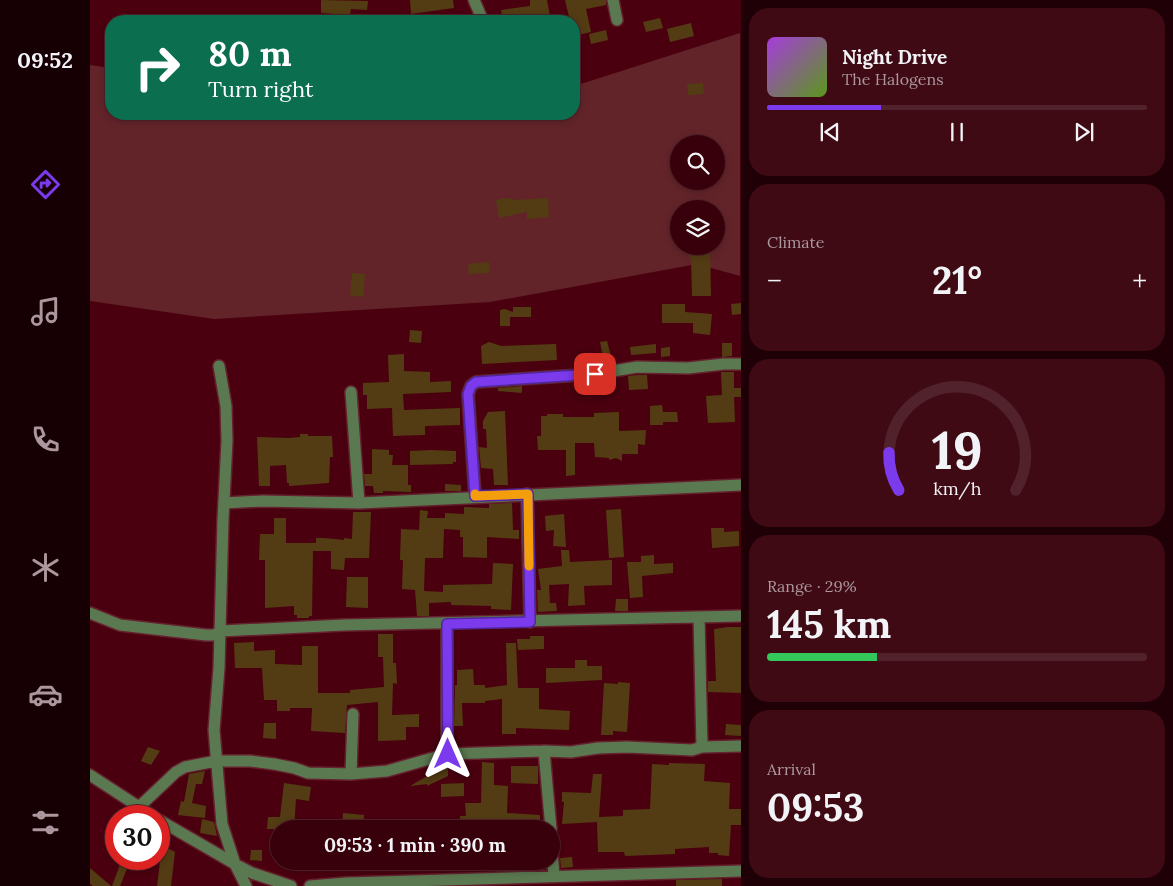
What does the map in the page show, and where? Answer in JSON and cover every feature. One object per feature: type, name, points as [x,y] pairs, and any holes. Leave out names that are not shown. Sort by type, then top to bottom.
[{"type":"street","points":[[474,0],[480,15]]},
{"type":"street","points":[[614,0],[617,20]]},
{"type":"street","points":[[475,496],[468,394],[471,386],[476,382],[595,374],[637,367],[688,368],[740,364]]},
{"type":"street","points":[[219,366],[226,406],[221,631],[214,730],[222,824],[235,864],[246,886]]},
{"type":"street","points":[[351,392],[359,503]]},
{"type":"street","points":[[224,503],[262,501],[359,503],[475,496],[740,485]]},
{"type":"street","points":[[528,494],[530,622]]},
{"type":"street","points":[[90,613],[120,625],[206,635],[214,635],[221,631],[344,625],[740,616]]},
{"type":"street","points":[[699,617],[702,747]]},
{"type":"street","points":[[447,624],[448,754]]},
{"type":"street","points":[[351,774],[352,714]]},
{"type":"street","points":[[141,805],[176,772],[184,767],[216,761],[250,761],[294,768],[308,773],[351,774],[387,771],[448,754],[584,751],[598,748],[627,747],[692,750],[702,747],[740,746]]},
{"type":"street","points":[[544,751],[550,820]]},
{"type":"street","points":[[90,775],[138,805]]},
{"type":"street","points":[[170,826],[252,873],[290,886]]},
{"type":"street","points":[[554,870],[554,876]]},
{"type":"street","points":[[310,886],[346,883],[487,882],[515,877],[740,871]]},
{"type":"street","points":[[515,877],[528,886]]},
{"type":"shaded area","points":[[740,33],[740,276],[697,264],[490,302],[214,319],[90,301],[90,65],[105,67],[105,120],[580,120],[580,84]]},
{"type":"building","points":[[321,0],[368,1],[367,10],[351,9],[350,15],[321,13]]},
{"type":"building","points":[[410,0],[453,0],[454,8],[411,14]]},
{"type":"building","points":[[530,0],[547,0],[550,15],[502,15],[501,10],[530,6]]},
{"type":"building","points":[[565,0],[606,0],[606,5],[586,9],[591,32],[580,35],[580,15],[569,15]]},
{"type":"building","points":[[660,18],[663,28],[646,32],[643,22]]},
{"type":"building","points":[[691,23],[694,36],[670,42],[667,29]]},
{"type":"building","points":[[606,30],[608,40],[591,44],[589,34]]},
{"type":"building","points":[[703,83],[704,94],[688,95],[687,84]]},
{"type":"building","points":[[507,198],[515,200],[548,198],[549,217],[527,219],[527,212],[499,218],[496,200]]},
{"type":"building","points":[[689,255],[710,255],[711,296],[692,296],[691,258],[689,258]]},
{"type":"building","points":[[489,262],[490,273],[469,274],[468,264]]},
{"type":"building","points":[[352,273],[365,274],[363,297],[350,295]]},
{"type":"building","points":[[741,303],[741,314],[732,315],[731,304]]},
{"type":"building","points":[[662,304],[685,304],[685,312],[712,314],[710,335],[693,333],[693,323],[662,323]]},
{"type":"building","points":[[513,307],[531,307],[531,317],[510,317],[510,326],[500,326],[500,310],[505,309],[513,312]]},
{"type":"building","points":[[410,330],[422,331],[421,343],[409,342]]},
{"type":"building","points":[[607,341],[612,360],[604,362],[600,342]]},
{"type":"building","points":[[489,342],[501,346],[556,344],[557,360],[482,364],[481,346]]},
{"type":"building","points":[[722,343],[732,343],[732,356],[722,357]]},
{"type":"building","points":[[656,344],[656,353],[631,355],[630,347]]},
{"type":"building","points":[[670,347],[670,356],[661,357],[661,348]]},
{"type":"building","points":[[404,354],[404,371],[430,372],[430,382],[451,381],[451,392],[403,394],[404,410],[460,408],[460,425],[425,426],[425,435],[393,436],[392,408],[367,409],[367,395],[363,395],[363,383],[389,382],[388,355]]},
{"type":"building","points":[[721,372],[734,372],[734,388],[741,388],[741,397],[734,397],[735,422],[708,423],[706,396],[722,395]]},
{"type":"building","points":[[647,375],[648,389],[629,390],[628,376]]},
{"type":"building","points":[[522,386],[521,393],[498,391],[498,388]]},
{"type":"building","points":[[662,405],[663,412],[677,412],[678,422],[663,422],[663,425],[650,425],[650,406]]},
{"type":"building","points":[[505,411],[508,485],[494,485],[493,469],[481,468],[479,447],[487,448],[486,429],[483,429],[483,421],[488,412]]},
{"type":"building","points":[[619,412],[619,431],[646,430],[645,445],[638,444],[638,454],[622,454],[622,461],[616,458],[609,460],[609,458],[595,457],[594,443],[575,443],[575,475],[566,476],[566,450],[538,450],[537,436],[541,436],[541,416],[563,414],[563,417],[594,417],[594,413]]},
{"type":"building","points":[[300,434],[332,436],[333,457],[330,457],[329,483],[289,486],[289,483],[287,483],[286,465],[270,466],[270,486],[259,486],[257,437],[289,438],[300,437]]},
{"type":"building","points":[[372,449],[389,450],[389,455],[393,455],[392,465],[408,465],[408,485],[411,485],[411,492],[383,491],[383,493],[374,493],[373,486],[365,486],[364,474],[372,474]]},
{"type":"building","points":[[410,451],[456,451],[456,462],[453,462],[453,464],[410,465]]},
{"type":"building","points":[[445,484],[461,485],[461,491],[445,491]]},
{"type":"building","points":[[512,503],[513,530],[519,530],[519,539],[487,537],[487,558],[463,557],[463,537],[460,537],[460,530],[444,529],[443,558],[425,558],[424,591],[443,592],[443,585],[492,584],[493,563],[513,564],[511,610],[491,609],[491,606],[451,605],[451,602],[429,603],[429,616],[417,616],[415,590],[402,589],[403,560],[400,560],[401,529],[419,530],[420,510],[428,511],[427,518],[445,518],[445,513],[464,514],[464,507],[489,508],[489,504]]},
{"type":"building","points":[[621,509],[624,557],[609,558],[606,510]]},
{"type":"building","points":[[353,512],[371,512],[369,558],[345,558],[344,570],[331,569],[331,551],[313,551],[312,616],[309,616],[309,618],[297,618],[297,615],[294,615],[294,606],[265,608],[265,560],[259,560],[260,534],[274,534],[274,518],[286,518],[286,543],[316,543],[316,538],[352,539]]},
{"type":"building","points":[[564,514],[566,547],[553,546],[554,530],[546,531],[545,516]]},
{"type":"building","points":[[711,528],[724,528],[724,532],[739,531],[739,546],[712,548]]},
{"type":"building","points":[[561,550],[569,550],[570,562],[612,560],[612,585],[584,586],[585,605],[568,606],[569,584],[549,585],[550,603],[556,603],[557,611],[538,612],[537,590],[541,590],[538,569],[562,566]]},
{"type":"building","points":[[654,555],[654,564],[673,563],[673,573],[642,576],[643,597],[630,598],[627,562],[641,562],[641,556]]},
{"type":"building","points":[[347,577],[368,577],[368,608],[346,607]]},
{"type":"building","points":[[616,599],[628,599],[628,611],[615,611]]},
{"type":"building","points":[[741,627],[741,693],[708,692],[708,681],[716,681],[714,629]]},
{"type":"building","points":[[378,634],[393,634],[393,663],[396,663],[397,684],[393,683],[392,715],[419,714],[419,727],[406,727],[406,740],[378,741],[378,702],[347,705],[345,733],[311,731],[312,708],[290,708],[290,711],[277,711],[277,700],[264,700],[262,668],[235,668],[234,643],[254,642],[254,651],[275,650],[275,664],[302,665],[302,646],[318,646],[318,693],[350,693],[350,690],[384,687],[383,657],[378,657]]},
{"type":"building","points":[[530,636],[544,636],[544,649],[518,650],[517,639],[530,639]]},
{"type":"building","points":[[506,643],[516,643],[518,688],[539,688],[539,709],[570,711],[569,730],[516,728],[516,734],[502,734],[502,699],[485,701],[485,703],[462,703],[463,726],[454,726],[457,670],[473,669],[474,685],[485,685],[485,688],[507,685]]},
{"type":"building","points":[[575,660],[587,660],[587,666],[602,666],[602,680],[546,683],[546,668],[575,668]]},
{"type":"building","points":[[618,682],[630,683],[627,732],[613,731],[613,735],[601,735],[604,683],[618,684]]},
{"type":"building","points":[[264,723],[276,723],[276,739],[263,738]]},
{"type":"building","points":[[726,724],[741,725],[741,736],[725,735]]},
{"type":"building","points":[[148,747],[160,751],[151,765],[141,761]]},
{"type":"building","points":[[482,762],[494,763],[494,785],[508,786],[507,813],[540,815],[540,820],[460,820],[460,816],[466,816],[465,803],[481,803]]},
{"type":"building","points":[[669,763],[705,764],[704,781],[730,783],[729,809],[741,809],[741,825],[731,825],[729,856],[709,853],[709,847],[675,849],[675,854],[625,856],[624,852],[598,852],[597,822],[562,824],[564,802],[562,802],[562,792],[591,793],[593,774],[602,774],[599,817],[623,816],[623,810],[650,809],[652,764],[669,765]]},
{"type":"building","points":[[448,764],[448,776],[427,786],[427,784],[410,786]]},
{"type":"building","points":[[511,766],[538,766],[538,784],[511,783]]},
{"type":"building","points":[[205,771],[202,784],[196,784],[192,803],[206,806],[205,818],[178,815],[181,801],[184,802],[189,774]]},
{"type":"building","points":[[284,783],[311,787],[309,801],[296,799],[295,820],[270,820],[270,829],[267,829],[268,817],[280,817]]},
{"type":"building","points":[[464,783],[464,796],[441,797],[441,784]]},
{"type":"building","points":[[343,813],[364,815],[364,820],[343,820]]},
{"type":"building","points":[[202,819],[214,822],[217,836],[200,833]]},
{"type":"building","points":[[170,849],[175,852],[171,886],[157,886],[159,870],[170,870]]},
{"type":"building","points":[[251,850],[262,850],[262,861],[250,860]]},
{"type":"building","points":[[572,857],[573,867],[561,868],[560,858]]},
{"type":"building","points":[[90,868],[111,886],[93,886],[90,884]]},
{"type":"building","points":[[118,870],[127,870],[120,886],[112,886]]},
{"type":"building","points":[[722,879],[722,886],[676,886],[676,880]]},
{"type":"slow traffic","points":[[475,494],[475,496],[528,494],[529,566]]},
{"type":"route","points":[[448,754],[447,624],[530,622],[528,494],[475,496],[468,394],[471,386],[476,382],[595,374]]}]
